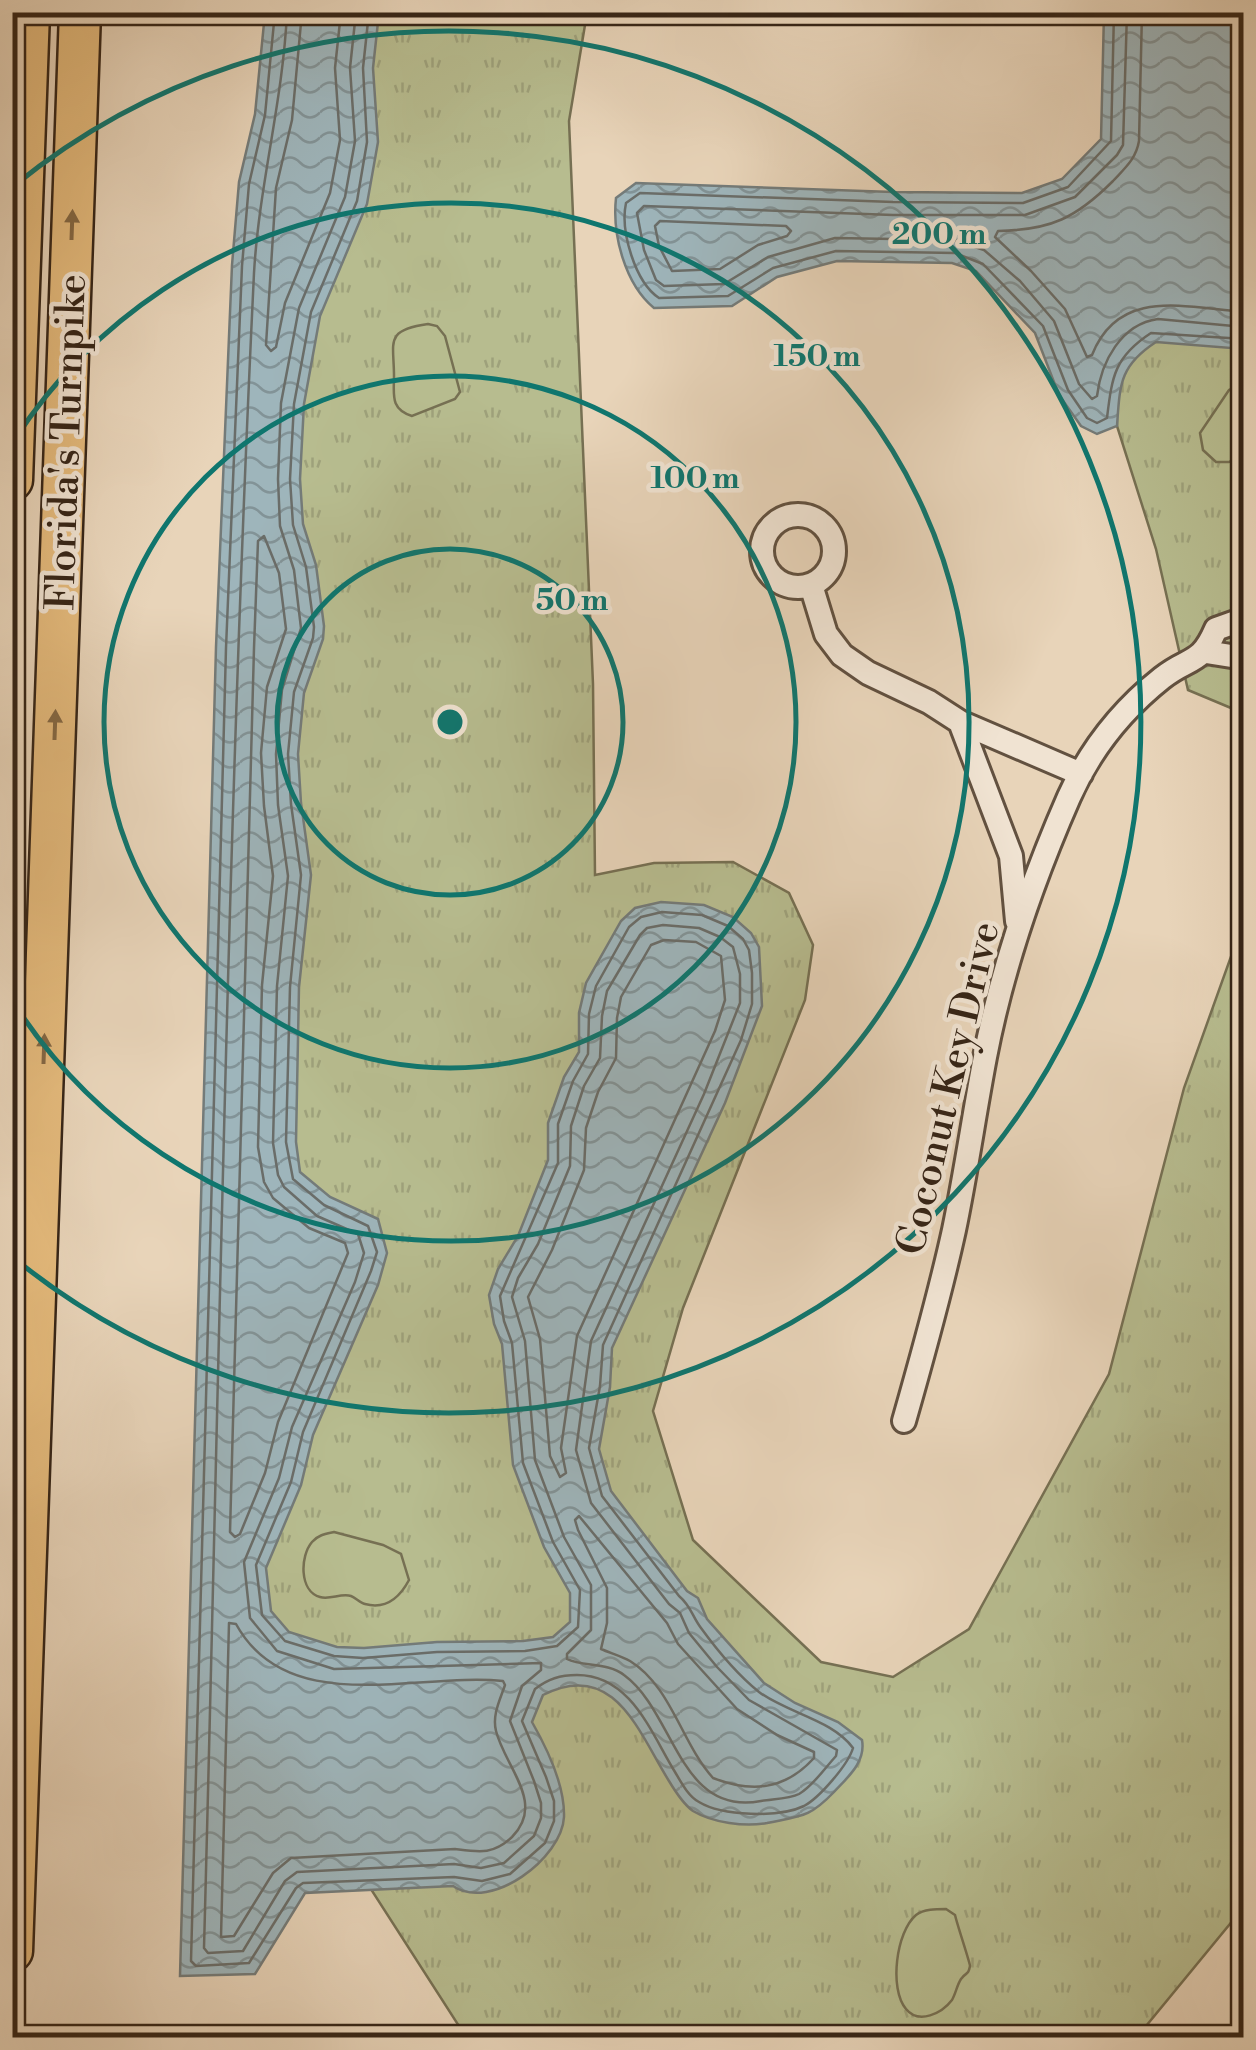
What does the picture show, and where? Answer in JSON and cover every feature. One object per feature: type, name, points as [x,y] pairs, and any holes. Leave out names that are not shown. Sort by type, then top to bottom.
[{"type":"highway","name":"Florida's Turnpike","points":[[12,480],[30,12]]},
{"type":"highway","name":"Florida's Turnpike","points":[[12,1952],[80,12]]},
{"type":"street","points":[[811,585],[826,634],[842,655],[960,722],[1081,774]]},
{"type":"street","name":"Coconut Key Drive","points":[[904,1421],[954,1230],[985,1057],[1016,940],[1070,796],[1110,729],[1136,700],[1166,675],[1206,652],[1216,629],[1244,619]]},
{"type":"street","points":[[1206,652],[1244,658]]},
{"type":"street","points":[[960,722],[1011,856],[1016,940]]},
{"type":"green space","points":[[353,13],[587,13],[569,121],[593,684],[595,875],[654,863],[733,862],[789,893],[813,945],[805,1000],[683,1308],[653,1411],[693,1540],[821,1662],[893,1677],[969,1629],[1109,1374],[1184,1088],[1243,923],[1243,1908],[1137,2037],[466,2037],[252,1704],[300,254]]},
{"type":"green space","points":[[428,324],[437,326],[445,336],[460,392],[455,399],[412,416],[400,409],[395,400],[394,340],[404,330]]},
{"type":"green space","points":[[1243,326],[1243,713],[1188,690],[1156,549],[1117,426],[1116,340]]},
{"type":"green space","points":[[1243,385],[1243,454],[1229,462],[1216,462],[1203,450],[1200,433],[1229,390]]},
{"type":"green space","points":[[334,1532],[401,1554],[409,1580],[397,1597],[386,1604],[373,1605],[351,1596],[324,1598],[308,1588],[304,1572],[308,1548],[322,1535]]},
{"type":"green space","points":[[946,1909],[955,1915],[969,1969],[948,2005],[936,2013],[917,2016],[906,2009],[898,1988],[900,1947],[916,1915]]},
{"type":"water","points":[[265,13],[379,13],[373,68],[378,142],[367,204],[320,316],[304,404],[300,479],[303,524],[316,565],[324,626],[304,693],[298,754],[311,875],[299,987],[296,1142],[300,1172],[330,1197],[378,1219],[387,1253],[378,1285],[313,1435],[301,1485],[266,1568],[271,1611],[289,1632],[337,1647],[364,1648],[523,1641],[553,1637],[570,1622],[570,1593],[544,1547],[513,1465],[502,1344],[489,1295],[548,1160],[548,1123],[564,1077],[579,1052],[579,1013],[586,983],[621,921],[635,908],[661,902],[704,905],[733,917],[751,933],[759,947],[762,1006],[725,1103],[612,1348],[599,1449],[611,1491],[687,1591],[698,1598],[707,1619],[764,1683],[795,1703],[838,1722],[862,1740],[863,1748],[850,1775],[811,1811],[758,1824],[719,1821],[693,1811],[683,1801],[621,1706],[606,1693],[588,1686],[568,1686],[543,1695],[532,1722],[559,1780],[564,1817],[551,1849],[522,1877],[486,1892],[469,1892],[453,1886],[305,1893],[255,1974],[180,1976],[216,647],[232,265],[239,182],[255,114]]},
{"type":"water","points":[[1104,13],[1244,13],[1243,349],[1156,342],[1128,368],[1119,399],[1117,426],[1097,434],[1081,426],[1059,395],[1035,333],[976,271],[952,263],[837,261],[777,277],[732,306],[654,308],[635,286],[623,258],[615,212],[616,198],[636,183],[1022,193],[1062,179],[1101,139]]}]
